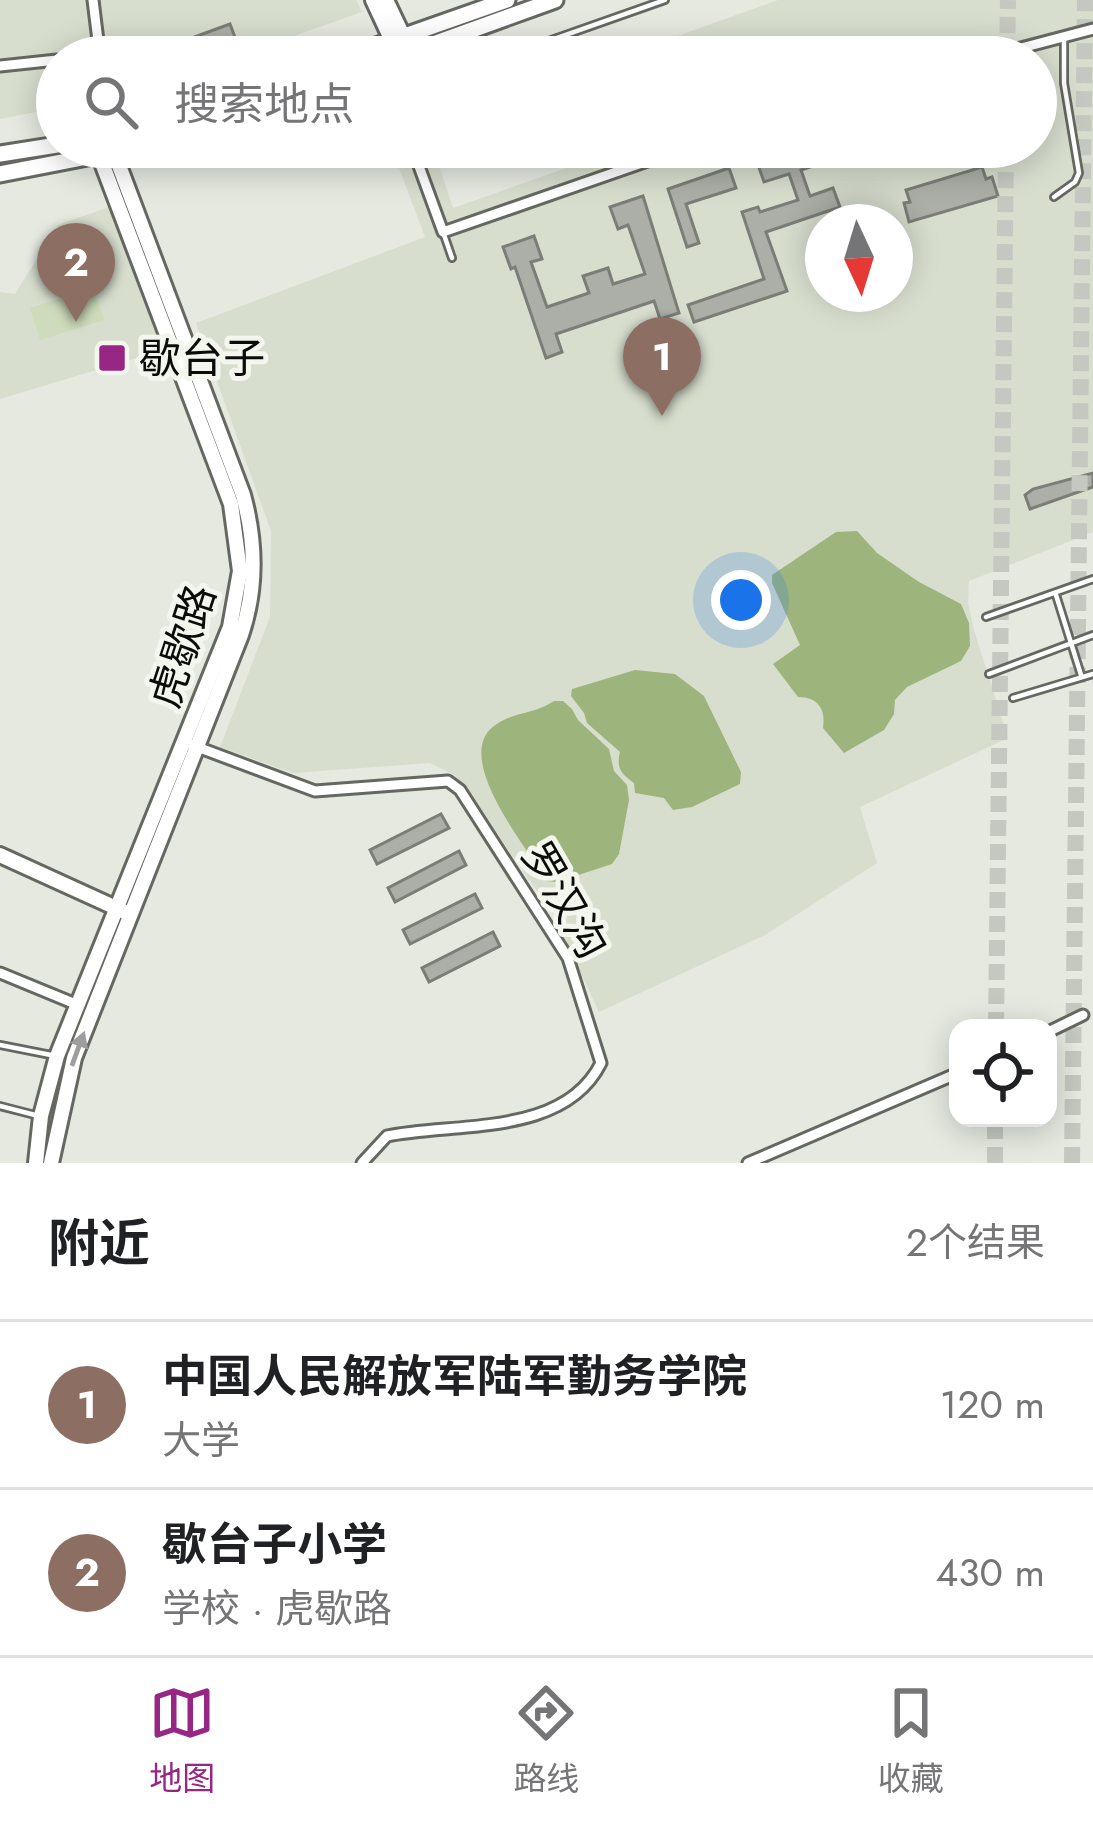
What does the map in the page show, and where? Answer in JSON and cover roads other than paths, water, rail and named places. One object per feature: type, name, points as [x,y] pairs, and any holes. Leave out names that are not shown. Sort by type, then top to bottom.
[{"type":"main road","points":[[373,0],[388,36]]},
{"type":"main road","points":[[386,0],[392,36]]},
{"type":"main road","points":[[424,36],[507,0]]},
{"type":"main road","points":[[437,36],[555,0]]},
{"type":"main road","points":[[0,154],[36,148]]},
{"type":"main road","points":[[0,174],[36,166]]},
{"type":"main road","name":"虎歇路","points":[[36,1163],[41,1116],[57,1056],[192,745],[235,610],[239,548],[231,504],[112,168]]},
{"type":"main road","points":[[0,854],[123,911]]},
{"type":"main road","name":"虎歇路","points":[[51,1163],[74,1058],[123,911]]},
{"type":"street","points":[[93,0],[98,36]]},
{"type":"street","points":[[1057,39],[1093,29]]},
{"type":"street","points":[[0,66],[36,62]]},
{"type":"street","points":[[420,168],[443,232],[627,168]]},
{"type":"street","name":"罗汉沟","points":[[192,745],[315,790],[448,781],[460,790],[568,958],[601,1063],[574,1100],[514,1121],[387,1136],[362,1163]]},
{"type":"street","points":[[0,973],[78,1005]]},
{"type":"street","points":[[1057,1028],[1083,1016]]},
{"type":"street","points":[[748,1163],[949,1077]]},
{"type":"lane","points":[[563,36],[665,0]]},
{"type":"lane","points":[[1054,196],[1075,182],[1079,173],[1064,83],[1064,37]]},
{"type":"lane","points":[[443,232],[452,259]]},
{"type":"lane","points":[[986,617],[1093,579]]},
{"type":"lane","points":[[1056,593],[1081,675]]},
{"type":"lane","points":[[989,674],[1093,635]]},
{"type":"lane","points":[[1013,698],[1093,674]]},
{"type":"lane","points":[[0,1045],[57,1056]]},
{"type":"lane","points":[[0,1106],[41,1116]]},
{"type":"tunnel","points":[[1007,36],[1008,0]]},
{"type":"tunnel","points":[[1072,1163],[1085,0]]},
{"type":"tunnel","points":[[996,1019],[1006,168]]},
{"type":"tunnel","points":[[995,1127],[995,1163]]},
{"type":"place","name":"歇台子小学","points":[[76,322]]},
{"type":"place","name":"歇台子","points":[[112,358]]},
{"type":"place","name":"中国人民解放军陆军勤务学院","points":[[662,416]]}]
